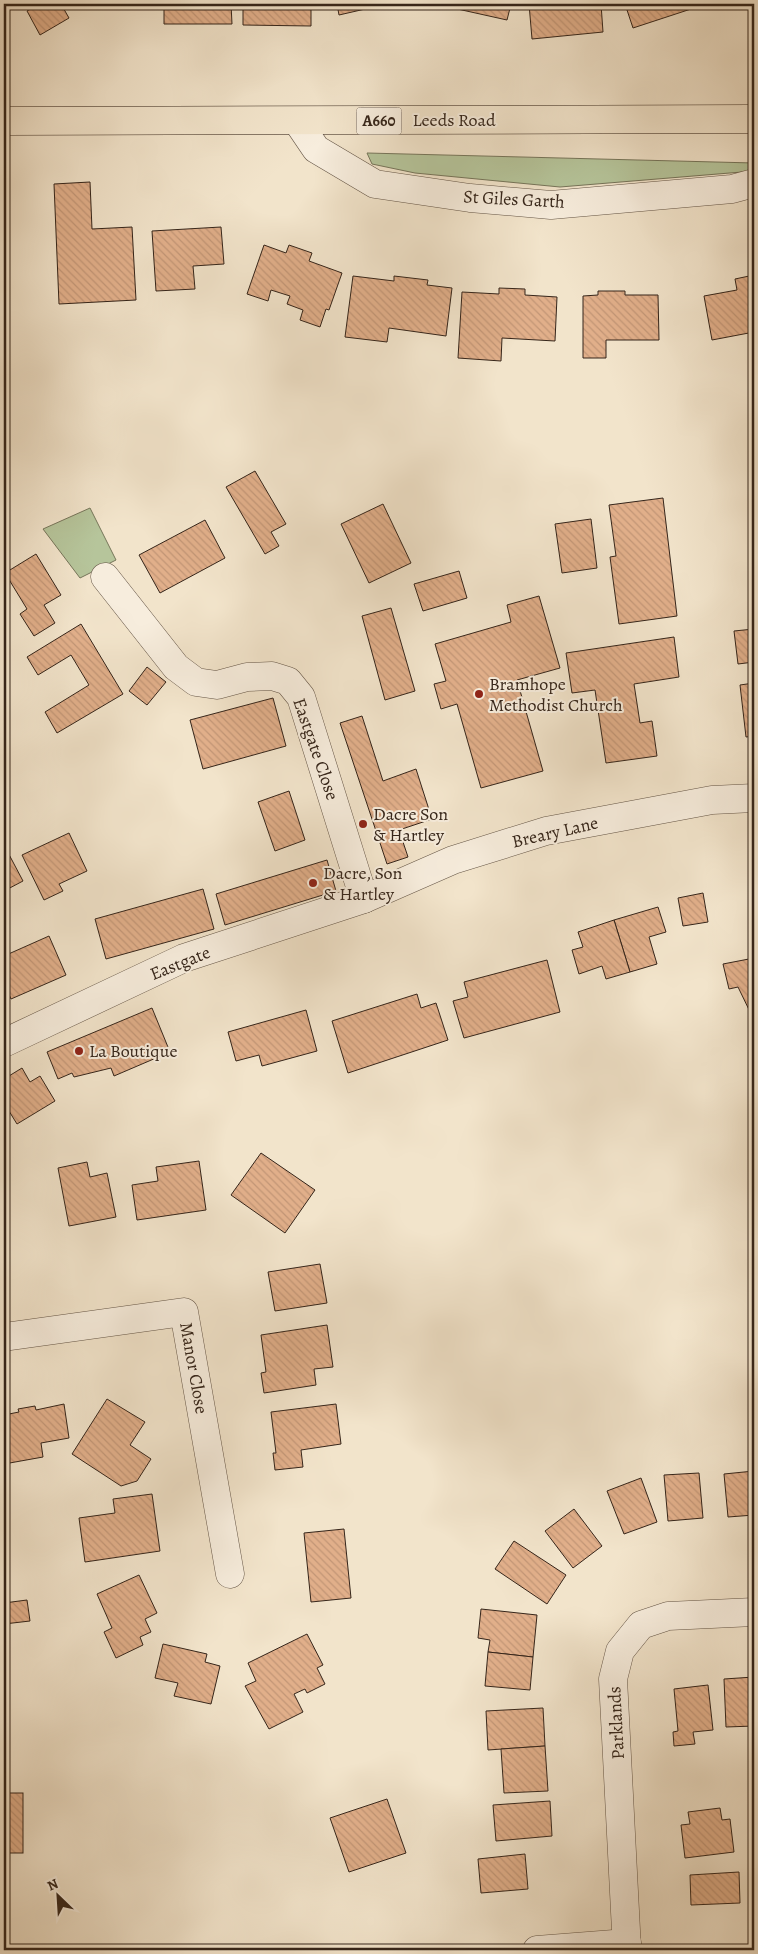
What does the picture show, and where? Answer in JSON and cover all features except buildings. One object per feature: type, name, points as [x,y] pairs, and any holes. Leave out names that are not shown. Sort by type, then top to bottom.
[{"type":"highway","name":"Leeds Road","points":[[4,121],[754,119]]},
{"type":"street","name":"St Giles Garth","points":[[297,121],[316,149],[375,184],[470,198],[552,205],[732,189],[754,183]]},
{"type":"street","name":"Eastgate Close","points":[[105,577],[176,667],[196,682],[217,685],[247,677],[272,676],[288,681],[301,697],[364,900]]},
{"type":"street","name":"Breary Lane","points":[[364,900],[453,860],[546,831],[712,800],[754,798]]},
{"type":"street","name":"Eastgate","points":[[4,1043],[184,958],[364,900]]},
{"type":"street","name":"Manor Close","points":[[4,1337],[184,1312],[230,1574]]},
{"type":"street","name":"Parklands","points":[[537,1950],[627,1947],[613,1679],[620,1650],[641,1625],[668,1616],[754,1612]]},
{"type":"green space","points":[[367,153],[754,163],[754,171],[560,187],[415,173],[372,164]]},
{"type":"green space","points":[[90,508],[116,560],[80,578],[43,529]]},
{"type":"place","name":"Bramhope Methodist Church","points":[[479,694]]},
{"type":"place","name":"Dacre Son & Hartley","points":[[363,824]]},
{"type":"place","name":"Dacre, Son & Hartley","points":[[313,883]]},
{"type":"place","name":"La Boutique","points":[[79,1051]]}]
